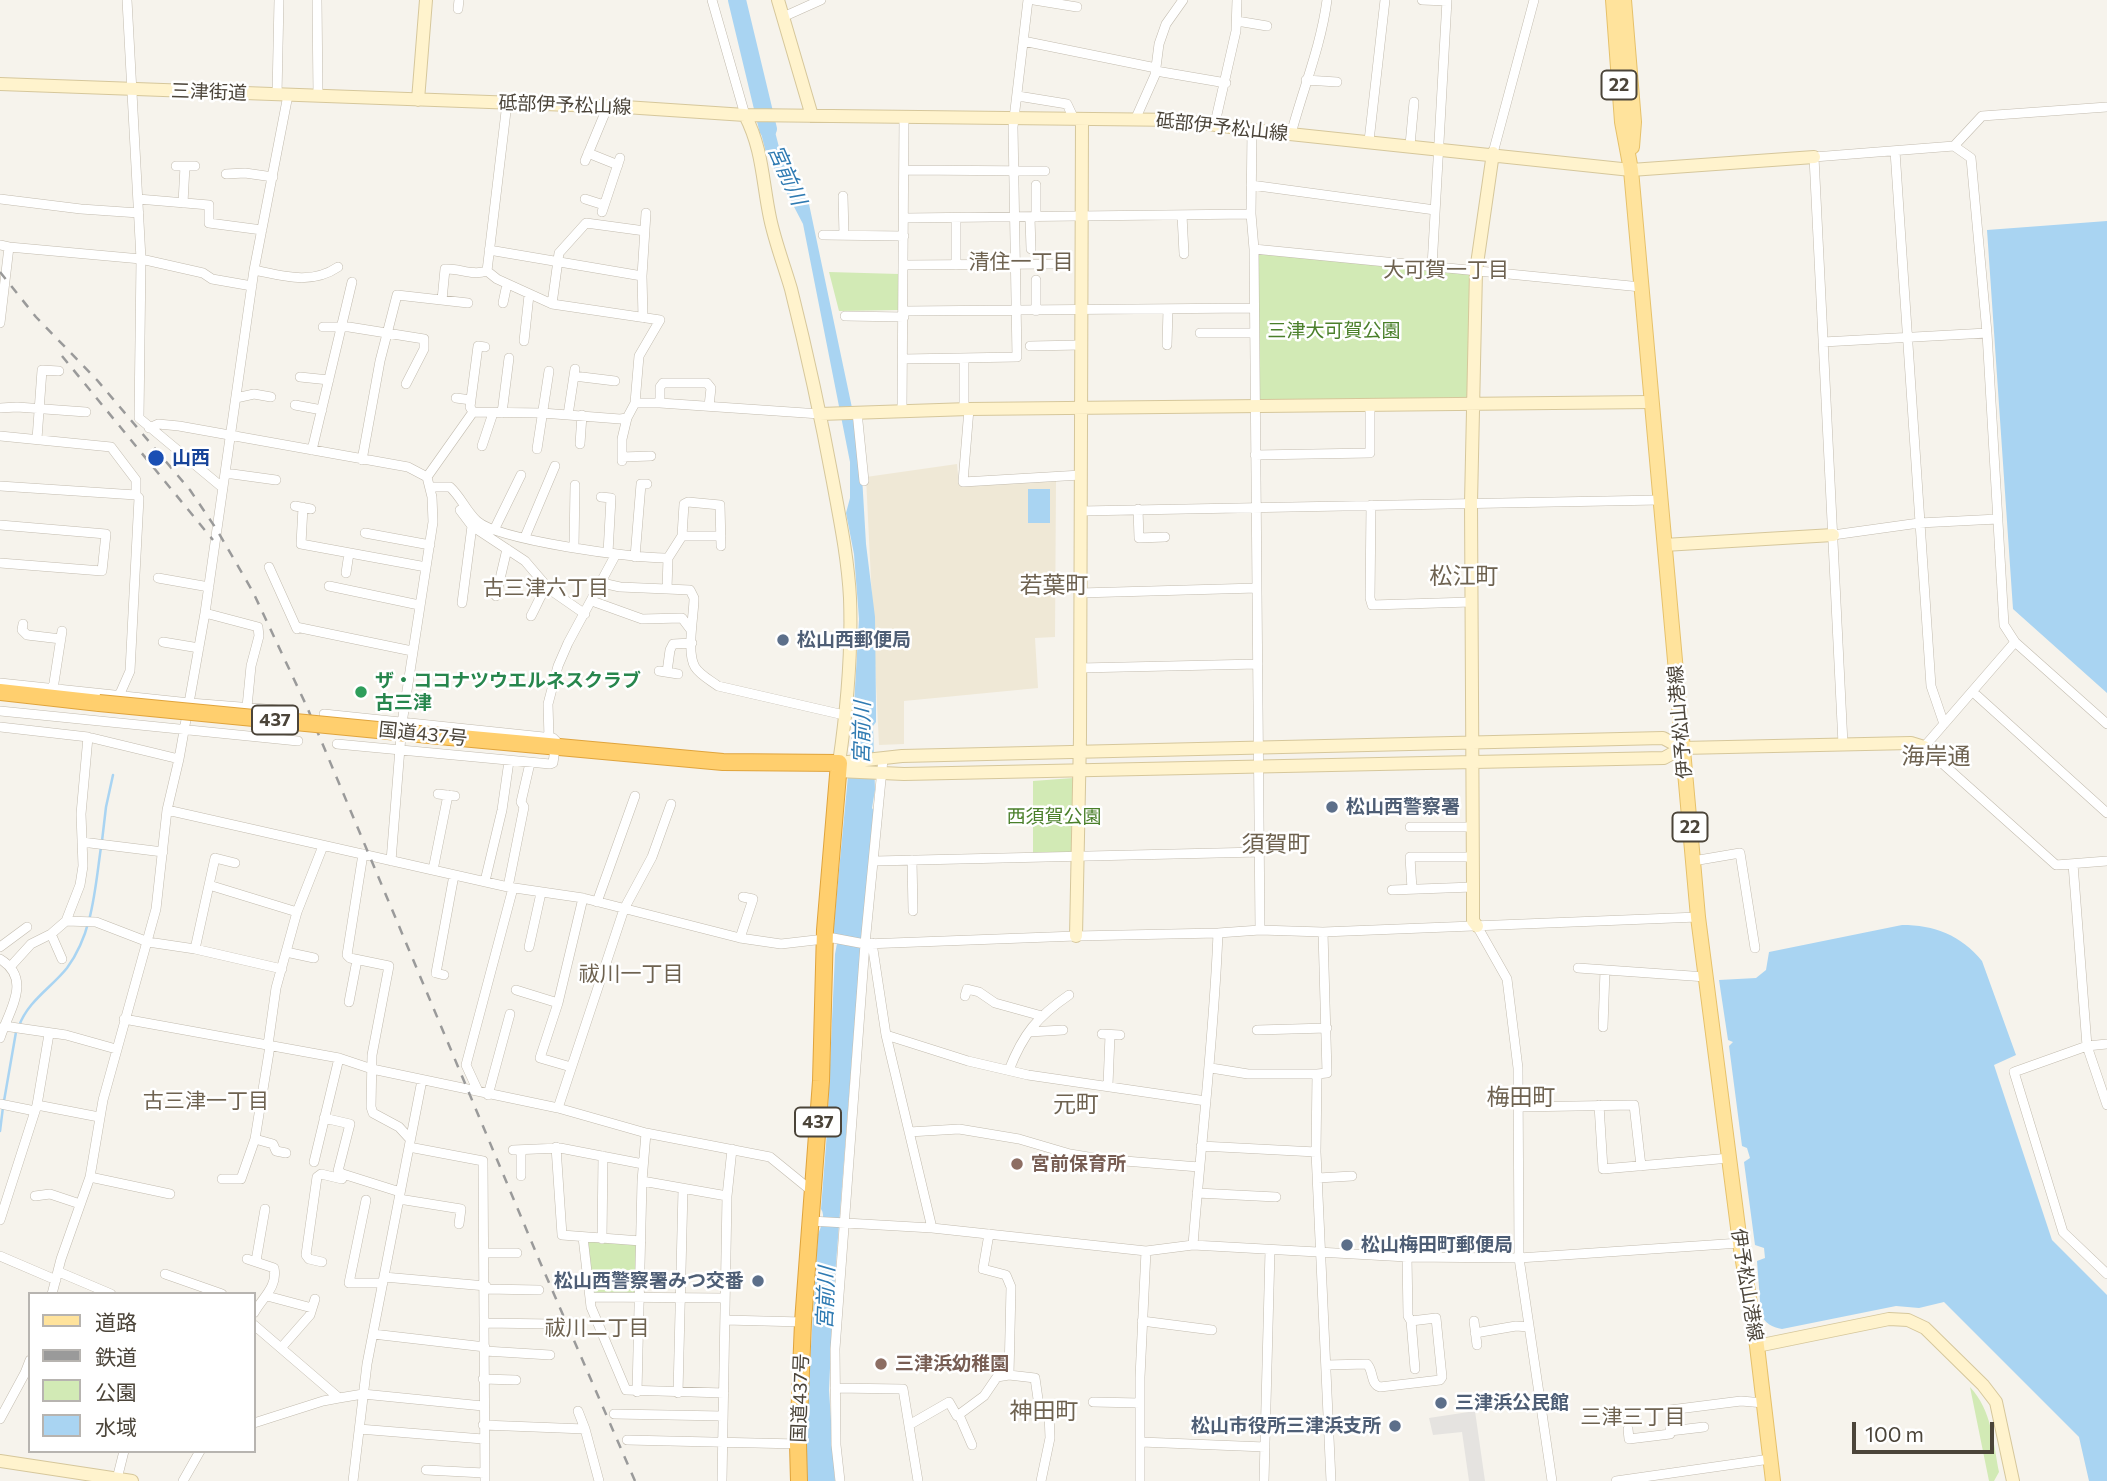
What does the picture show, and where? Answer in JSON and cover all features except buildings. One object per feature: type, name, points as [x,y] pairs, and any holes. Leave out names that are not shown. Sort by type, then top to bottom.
[{"type":"highway","name":"国道437号","points":[[0,692],[99,707]]},
{"type":"highway","name":"国道437号","points":[[0,702],[99,707],[450,741],[723,762],[841,767],[813,1192],[815,1222],[803,1322],[799,1481]]},
{"type":"main road","name":"伊予松山港線","points":[[1613,0],[1622,122],[1631,170],[1698,917],[1773,1481]]},
{"type":"main road","name":"伊予松山港線","points":[[1624,0],[1634,122],[1631,170]]},
{"type":"street","points":[[127,0],[141,259],[139,418],[223,488]]},
{"type":"street","points":[[53,1292],[61,1259],[90,1177],[99,1117],[156,909],[167,810],[190,703],[254,270],[273,177],[282,95],[279,0]]},
{"type":"street","points":[[317,0],[318,96]]},
{"type":"street","points":[[418,100],[425,0]]},
{"type":"street","points":[[712,0],[750,115],[761,158],[770,217],[820,414],[845,542],[850,597],[841,767],[881,765],[902,756],[1259,747],[1663,738],[1682,748]]},
{"type":"street","points":[[778,0],[812,116]]},
{"type":"street","points":[[783,18],[821,0]]},
{"type":"street","points":[[903,359],[1017,357],[1013,127],[1023,41],[1031,0],[1073,5]]},
{"type":"street","points":[[1135,120],[1156,69],[1159,44],[1166,24],[1183,0]]},
{"type":"street","points":[[1215,124],[1226,83],[1237,21],[1237,0]]},
{"type":"street","points":[[1291,134],[1324,27],[1327,0]]},
{"type":"street","points":[[1369,141],[1385,0]]},
{"type":"street","points":[[1422,0],[1447,0],[1432,267]]},
{"type":"street","points":[[1534,0],[1493,153],[1476,271],[1471,503],[1473,887],[1474,921],[1507,979],[1518,1068],[1519,1258],[1552,1481]]},
{"type":"street","points":[[1237,21],[1267,26]]},
{"type":"street","points":[[1023,41],[1226,83]]},
{"type":"street","points":[[1306,80],[1337,82]]},
{"type":"street","name":"三津街道","points":[[0,84],[418,100]]},
{"type":"street","points":[[1018,96],[1067,104],[1078,119],[1083,216],[1079,856],[1076,936]]},
{"type":"street","name":"砥部伊予松山線","points":[[418,100],[750,115],[1180,120],[1631,170],[1814,157]]},
{"type":"street","points":[[1409,145],[1413,102]]},
{"type":"street","points":[[487,271],[507,103]]},
{"type":"street","points":[[1954,146],[1982,116],[2107,107]]},
{"type":"street","points":[[585,199],[603,209],[619,161],[586,157],[607,108]]},
{"type":"street","points":[[902,411],[904,116]]},
{"type":"street","points":[[1252,130],[1260,930]]},
{"type":"street","points":[[1843,744],[1814,157],[1954,146],[1971,158],[1987,334],[2004,625],[2015,642],[2107,724]]},
{"type":"street","points":[[1895,151],[1931,686],[1944,724]]},
{"type":"street","points":[[183,203],[180,166],[195,166]]},
{"type":"street","points":[[904,170],[1045,171]]},
{"type":"street","points":[[226,174],[245,173],[273,177]]},
{"type":"street","points":[[1031,249],[1036,185]]},
{"type":"street","points":[[1251,185],[1435,210]]},
{"type":"street","points":[[843,196],[844,235]]},
{"type":"street","points":[[138,199],[209,205],[209,223],[262,230]]},
{"type":"street","points":[[0,200],[139,213]]},
{"type":"street","points":[[643,318],[642,276],[646,214]]},
{"type":"street","points":[[905,218],[1251,214]]},
{"type":"street","points":[[1182,215],[1184,254]]},
{"type":"street","points":[[956,218],[956,265]]},
{"type":"street","points":[[552,304],[559,253],[586,223],[645,230]]},
{"type":"street","points":[[823,235],[904,236]]},
{"type":"street","points":[[0,323],[5,246],[141,259],[203,273],[212,279],[252,286]]},
{"type":"street","points":[[1254,249],[1641,287]]},
{"type":"street","points":[[489,250],[642,276]]},
{"type":"street","points":[[904,265],[1052,264]]},
{"type":"street","points":[[254,270],[308,278],[321,276],[338,267]]},
{"type":"street","points":[[442,300],[445,269],[472,273],[487,271],[507,284],[552,304],[660,320],[639,356],[635,403],[627,418],[622,439],[622,459],[651,456]]},
{"type":"street","points":[[1036,280],[1036,311]]},
{"type":"street","points":[[312,450],[352,282]]},
{"type":"street","points":[[503,303],[507,284]]},
{"type":"street","points":[[362,460],[397,295],[468,303]]},
{"type":"street","points":[[524,341],[529,295]]},
{"type":"street","points":[[845,316],[1252,308]]},
{"type":"street","points":[[1167,345],[1168,309]]},
{"type":"street","points":[[323,327],[341,327],[424,339],[424,349],[406,384]]},
{"type":"street","points":[[1200,333],[1253,333]]},
{"type":"street","points":[[1823,342],[1987,334]]},
{"type":"street","points":[[1030,346],[1082,345]]},
{"type":"street","points":[[472,412],[470,407],[478,346],[485,347]]},
{"type":"street","points":[[482,446],[497,413],[509,358]]},
{"type":"street","points":[[964,358],[964,482],[1081,475]]},
{"type":"street","points":[[37,439],[42,370],[59,371]]},
{"type":"street","points":[[537,449],[549,371]]},
{"type":"street","points":[[568,415],[574,373],[615,380]]},
{"type":"street","points":[[300,377],[329,380]]},
{"type":"street","points":[[660,402],[660,387],[663,383],[707,383],[711,388],[709,406]]},
{"type":"street","points":[[236,398],[254,394],[271,397]]},
{"type":"street","points":[[456,398],[471,400]]},
{"type":"street","points":[[635,403],[660,402],[820,414],[1651,401]]},
{"type":"street","points":[[295,405],[321,410]]},
{"type":"street","points":[[1255,455],[1370,453],[1370,405]]},
{"type":"street","points":[[0,408],[86,412]]},
{"type":"street","points":[[472,412],[627,418]]},
{"type":"street","points":[[427,477],[472,412]]},
{"type":"street","points":[[856,412],[864,481]]},
{"type":"street","points":[[580,444],[582,415]]},
{"type":"street","points":[[149,428],[158,424],[169,424],[408,467],[427,477],[434,509],[402,723],[391,861]]},
{"type":"street","points":[[0,436],[111,447],[136,480],[135,495]]},
{"type":"street","points":[[525,537],[555,466]]},
{"type":"street","points":[[225,473],[275,480]]},
{"type":"street","points":[[494,530],[521,475]]},
{"type":"street","points":[[635,557],[641,484],[647,484]]},
{"type":"street","points":[[574,547],[575,485]]},
{"type":"street","points":[[0,486],[135,495],[139,498],[130,671],[119,696]]},
{"type":"street","points":[[430,487],[450,487],[478,522],[503,534],[612,554],[668,558]]},
{"type":"street","points":[[337,744],[554,763],[548,704],[558,666],[602,583],[612,554],[611,498],[601,497]]},
{"type":"street","points":[[1081,511],[1659,500]]},
{"type":"street","points":[[667,589],[668,558],[682,536],[684,504],[688,502],[720,505],[721,542],[682,536]]},
{"type":"street","points":[[1371,505],[1372,605],[1471,602]]},
{"type":"street","points":[[303,507],[301,544],[426,567]]},
{"type":"street","points":[[1138,509],[1139,538],[1159,540]]},
{"type":"street","points":[[460,510],[472,526],[532,566],[547,586],[585,614]]},
{"type":"street","points":[[1664,545],[1833,535],[1919,523],[1998,519]]},
{"type":"street","points":[[0,525],[106,534],[102,571],[0,564]]},
{"type":"street","points":[[462,604],[472,526]]},
{"type":"street","points":[[365,533],[430,545]]},
{"type":"street","points":[[496,596],[507,549]]},
{"type":"street","points":[[345,573],[349,553]]},
{"type":"street","points":[[269,567],[297,629],[412,651]]},
{"type":"street","points":[[158,578],[209,587]]},
{"type":"street","points":[[275,581],[287,579]]},
{"type":"street","points":[[602,583],[620,587],[685,589],[693,594],[692,643],[696,668],[718,685],[844,715]]},
{"type":"street","points":[[329,586],[419,606]]},
{"type":"street","points":[[531,616],[538,604],[538,598],[547,586]]},
{"type":"street","points":[[1080,593],[1257,588]]},
{"type":"street","points":[[592,601],[642,619],[682,618],[692,631]]},
{"type":"street","points":[[205,613],[258,627],[259,636],[251,666],[247,707]]},
{"type":"street","points":[[23,624],[22,630],[27,635],[62,635],[53,689]]},
{"type":"street","points":[[163,642],[199,648]]},
{"type":"street","points":[[1924,747],[2015,642]]},
{"type":"street","points":[[678,674],[663,672],[670,650],[673,644],[692,643]]},
{"type":"street","points":[[1080,668],[1258,664]]},
{"type":"street","points":[[0,683],[290,711]]},
{"type":"street","points":[[1973,692],[2107,813]]},
{"type":"street","points":[[0,711],[298,741]]},
{"type":"street","points":[[324,714],[402,723],[553,747]]},
{"type":"street","points":[[0,727],[88,737],[179,759]]},
{"type":"street","points":[[11,966],[31,944],[51,934],[66,921],[80,886],[83,866],[81,814],[88,737]]},
{"type":"street","points":[[881,765],[904,774],[1664,758],[1682,748],[1911,743],[1924,747],[2056,865],[2107,861]]},
{"type":"street","points":[[485,881],[502,810],[509,761]]},
{"type":"street","points":[[478,1091],[466,1065],[510,887],[524,807],[521,802],[530,763]]},
{"type":"street","points":[[840,1481],[835,1388],[837,1324],[881,765]]},
{"type":"street","points":[[433,870],[447,795]]},
{"type":"street","points":[[597,902],[635,796]]},
{"type":"street","points":[[558,1108],[624,909],[652,856],[671,804]]},
{"type":"street","points":[[167,810],[510,887],[583,898],[740,938],[781,944],[829,938],[865,943],[1260,930],[1323,932],[1698,917]]},
{"type":"street","points":[[1410,827],[1473,827]]},
{"type":"street","points":[[82,842],[163,852]]},
{"type":"street","points":[[222,1179],[241,1179],[255,1139],[276,989],[297,912],[323,846]]},
{"type":"street","points":[[875,861],[1260,852]]},
{"type":"street","points":[[1693,861],[1740,853],[1755,948]]},
{"type":"street","points":[[363,854],[347,950],[350,958],[389,966],[372,1055],[373,1113],[399,1127],[410,1143],[484,1161],[484,1477],[426,1470]]},
{"type":"street","points":[[1412,889],[1410,857],[1473,857]]},
{"type":"street","points":[[195,949],[215,858],[235,863]]},
{"type":"street","points":[[912,860],[913,911]]},
{"type":"street","points":[[2073,864],[2087,1046],[2107,1105]]},
{"type":"street","points":[[444,975],[436,973],[454,875]]},
{"type":"street","points":[[209,886],[297,912]]},
{"type":"street","points":[[1392,890],[1473,887]]},
{"type":"street","points":[[529,947],[541,893]]},
{"type":"street","points":[[740,938],[753,899],[743,897]]},
{"type":"street","points":[[571,1067],[540,1058],[558,1003],[583,898]]},
{"type":"street","points":[[66,921],[96,922],[148,942],[195,949],[282,969]]},
{"type":"street","points":[[0,947],[27,927]]},
{"type":"street","points":[[1211,1068],[1248,1074],[1327,1073],[1323,932]]},
{"type":"street","points":[[1193,1245],[1200,1146],[1211,1068],[1218,933]]},
{"type":"street","points":[[51,934],[62,958]]},
{"type":"street","points":[[865,943],[932,1228]]},
{"type":"street","points":[[286,952],[314,958]]},
{"type":"street","points":[[0,959],[11,966],[17,980],[17,990],[0,1038]]},
{"type":"street","points":[[349,1002],[357,960]]},
{"type":"street","points":[[1578,968],[1706,977]]},
{"type":"street","points":[[1603,1027],[1605,970]]},
{"type":"street","points":[[965,996],[967,989],[973,989],[995,1003],[1042,1016]]},
{"type":"street","points":[[516,990],[558,1003]]},
{"type":"street","points":[[1009,1070],[1017,1049],[1029,1032],[1042,1016],[1069,995]]},
{"type":"street","points":[[488,1095],[510,1014]]},
{"type":"street","points":[[1286,1017],[1286,1029]]},
{"type":"street","points":[[124,1019],[339,1058],[373,1069],[558,1108],[646,1133],[770,1157],[813,1192]]},
{"type":"street","points":[[4,1026],[66,1035],[116,1049]]},
{"type":"street","points":[[1257,1030],[1327,1028]]},
{"type":"street","points":[[1029,1032],[1063,1030]]},
{"type":"street","points":[[0,1220],[36,1108],[49,1034]]},
{"type":"street","points":[[886,1035],[968,1061],[1009,1070],[1206,1101]]},
{"type":"street","points":[[1108,1085],[1110,1035]]},
{"type":"street","points":[[2107,1044],[2087,1046],[2014,1072],[2063,1232],[2107,1274]]},
{"type":"street","points":[[314,1162],[339,1058]]},
{"type":"street","points":[[1317,1074],[1316,1152],[1331,1481]]},
{"type":"street","points":[[353,1481],[373,1334],[422,1080]]},
{"type":"street","points":[[0,1104],[99,1117]]},
{"type":"street","points":[[1600,1105],[1603,1169],[1730,1158]]},
{"type":"street","points":[[1518,1107],[1634,1105],[1641,1166]]},
{"type":"street","points":[[324,1118],[350,1124],[338,1171],[342,1179]]},
{"type":"street","points":[[909,1132],[959,1129],[1019,1139],[1070,1154],[1100,1159],[1199,1167]]},
{"type":"street","points":[[637,1392],[642,1181],[646,1133]]},
{"type":"street","points":[[255,1139],[273,1144],[276,1151],[286,1153]]},
{"type":"street","points":[[1200,1146],[1316,1152]]},
{"type":"street","points":[[521,1176],[517,1150],[556,1147],[643,1164]]},
{"type":"street","points":[[556,1147],[562,1236],[641,1241]]},
{"type":"street","points":[[722,1481],[727,1196],[732,1149]]},
{"type":"street","points":[[602,1238],[603,1156]]},
{"type":"street","points":[[322,1262],[309,1259],[306,1255],[317,1177],[321,1174],[326,1173],[400,1196],[461,1209],[459,1224]]},
{"type":"street","points":[[1318,1178],[1352,1176]]},
{"type":"street","points":[[90,1177],[170,1194]]},
{"type":"street","points":[[642,1181],[727,1196]]},
{"type":"street","points":[[677,1392],[683,1189]]},
{"type":"street","points":[[1197,1193],[1276,1197]]},
{"type":"street","points":[[35,1196],[50,1194],[80,1204]]},
{"type":"street","points":[[366,1200],[349,1283],[384,1280],[539,1290]]},
{"type":"street","points":[[256,1307],[267,1296],[275,1273],[274,1268],[252,1260],[261,1215]]},
{"type":"street","points":[[815,1222],[932,1228],[1146,1251],[1193,1245],[1407,1257],[1519,1258],[1740,1243]]},
{"type":"street","points":[[989,1234],[983,1269],[1006,1275],[1010,1287],[1009,1376]]},
{"type":"street","points":[[583,1237],[591,1307],[626,1390],[724,1393]]},
{"type":"street","points":[[1265,1481],[1270,1250]]},
{"type":"street","points":[[1140,1481],[1142,1321],[1146,1251]]},
{"type":"street","points":[[485,1253],[517,1253]]},
{"type":"street","points":[[0,1256],[105,1292]]},
{"type":"street","points":[[1407,1257],[1408,1317],[1411,1321],[1415,1369]]},
{"type":"street","points":[[165,1274],[216,1292]]},
{"type":"street","points":[[267,1296],[314,1304],[310,1315],[281,1348]]},
{"type":"street","points":[[590,1297],[726,1298]]},
{"type":"street","points":[[1326,1365],[1367,1364],[1371,1368],[1373,1382],[1380,1387],[1440,1380],[1442,1377],[1436,1318],[1411,1321]]},
{"type":"street","points":[[1757,1346],[1889,1319],[1908,1320],[1925,1328],[1983,1385],[1996,1402],[2013,1481]]},
{"type":"street","points":[[725,1320],[803,1322]]},
{"type":"street","points":[[1142,1321],[1212,1330]]},
{"type":"street","points":[[1474,1321],[1477,1345]]},
{"type":"street","points":[[486,1323],[552,1324]]},
{"type":"street","points":[[1475,1333],[1516,1326],[1529,1327]]},
{"type":"street","points":[[256,1327],[339,1398]]},
{"type":"street","points":[[373,1334],[550,1355]]},
{"type":"street","points":[[0,1419],[28,1365]]},
{"type":"street","points":[[959,1415],[984,1396],[997,1377],[1035,1378],[1040,1413],[1049,1413],[1050,1438],[1041,1481]]},
{"type":"street","points":[[483,1379],[516,1380]]},
{"type":"street","points":[[835,1388],[903,1389],[918,1481]]},
{"type":"street","points":[[256,1422],[323,1401],[363,1394],[483,1406]]},
{"type":"street","points":[[1628,1429],[1629,1439],[1670,1434],[1670,1410],[1741,1401],[1764,1403]]},
{"type":"street","points":[[909,1424],[949,1402],[957,1416],[959,1415],[972,1445]]},
{"type":"street","points":[[1093,1402],[1140,1403]]},
{"type":"street","points":[[578,1411],[598,1481]]},
{"type":"street","points":[[614,1414],[723,1416]]},
{"type":"street","points":[[483,1425],[585,1429]]},
{"type":"street","points":[[1670,1431],[1704,1427]]},
{"type":"street","points":[[359,1429],[483,1439]]},
{"type":"street","points":[[627,1440],[798,1444]]},
{"type":"street","points":[[1141,1442],[1265,1447]]},
{"type":"street","points":[[117,1479],[124,1453]]},
{"type":"street","points":[[183,1481],[199,1453]]},
{"type":"street","points":[[1616,1481],[1770,1460]]},
{"type":"street","points":[[0,1461],[132,1481]]},
{"type":"street","points":[[1691,1471],[1693,1481]]},
{"type":"shaded area","points":[[957,464],[959,485],[1056,481],[1055,637],[1035,638],[1038,688],[904,701],[904,744],[879,745],[866,477]]},
{"type":"shaded area","points":[[1475,1411],[1485,1481],[1469,1481],[1462,1432],[1433,1435],[1429,1418]]},
{"type":"green space","name":"三津大可賀公園","points":[[1256,252],[1473,273],[1470,401],[1258,403]]},
{"type":"green space","points":[[829,272],[899,274],[899,310],[839,311]]},
{"type":"green space","name":"西須賀公園","points":[[1073,778],[1075,853],[1033,854],[1033,781]]},
{"type":"green space","points":[[586,1240],[639,1244],[637,1296],[593,1295]]},
{"type":"green space","points":[[1970,1387],[1983,1406],[1990,1427],[1999,1472],[1994,1481],[1989,1481]]},
{"type":"water","name":"宮前川","points":[[772,120],[780,151],[809,204],[855,422],[861,459],[866,544],[875,617],[874,811],[833,1302],[829,1390],[835,1481],[807,1481],[806,1427],[818,1234],[823,1218],[821,1209],[838,938],[833,934],[853,723],[859,619],[854,554],[846,513],[850,498],[850,462],[803,224],[766,153],[758,121]]},
{"type":"water","points":[[2107,221],[2107,693],[2013,609],[1987,230]]},
{"type":"water","points":[[1028,489],[1050,489],[1050,523],[1028,523]]},
{"type":"water","points":[[1902,925],[1925,927],[1946,933],[1965,944],[1982,961],[2016,1055],[1994,1065],[2052,1240],[2107,1295],[2107,1481],[2089,1481],[2079,1437],[1944,1302],[1919,1308],[1896,1306],[1782,1329],[1769,1324],[1761,1314],[1757,1261],[1765,1258],[1764,1248],[1755,1245],[1744,1162],[1750,1158],[1747,1148],[1742,1146],[1729,1046],[1733,1042],[1728,1040],[1719,980],[1756,978],[1766,970],[1769,952]]},
{"type":"waterway","name":"宮前川","points":[[737,0],[768,129]]},
{"type":"waterway","points":[[102,841],[113,775]]},
{"type":"waterway","points":[[19,1026],[28,1009],[61,975],[76,954],[92,910],[101,847]]},
{"type":"waterway","points":[[4,1101],[16,1032]]},
{"type":"waterway","points":[[0,1131],[3,1107]]},
{"type":"railway","points":[[0,272],[36,317],[97,380],[190,490],[253,592],[307,707],[635,1481]]},
{"type":"railway","points":[[62,356],[213,540]]},
{"type":"place","name":"山西","points":[[156,458]]},
{"type":"place","name":"松山西郵便局","points":[[783,640]]},
{"type":"place","name":"ザ・ココナツウエルネスクラブ 古三津","points":[[361,692]]},
{"type":"place","name":"松山西警察署","points":[[1332,807]]},
{"type":"place","name":"宮前保育所","points":[[1017,1164]]},
{"type":"place","name":"松山梅田町郵便局","points":[[1347,1245]]},
{"type":"place","name":"松山西警察署みつ交番","points":[[758,1281]]},
{"type":"place","name":"三津浜幼稚園","points":[[881,1364]]},
{"type":"place","name":"三津浜公民館","points":[[1441,1403]]},
{"type":"place","name":"松山市役所三津浜支所","points":[[1395,1426]]},
{"type":"district","name":"清住一丁目","points":[[1021,262]]},
{"type":"district","name":"大可賀一丁目","points":[[1446,270]]},
{"type":"district","name":"松江町","points":[[1464,576]]},
{"type":"district","name":"若葉町","points":[[1054,585]]},
{"type":"district","name":"古三津六丁目","points":[[546,588]]},
{"type":"district","name":"海岸通","points":[[1936,756]]},
{"type":"district","name":"須賀町","points":[[1276,844]]},
{"type":"district","name":"祓川一丁目","points":[[631,974]]},
{"type":"district","name":"梅田町","points":[[1521,1097]]},
{"type":"district","name":"古三津一丁目","points":[[206,1101]]},
{"type":"district","name":"元町","points":[[1076,1104]]},
{"type":"district","name":"祓川二丁目","points":[[597,1328]]},
{"type":"district","name":"神田町","points":[[1044,1411]]},
{"type":"district","name":"三津三丁目","points":[[1633,1417]]}]
